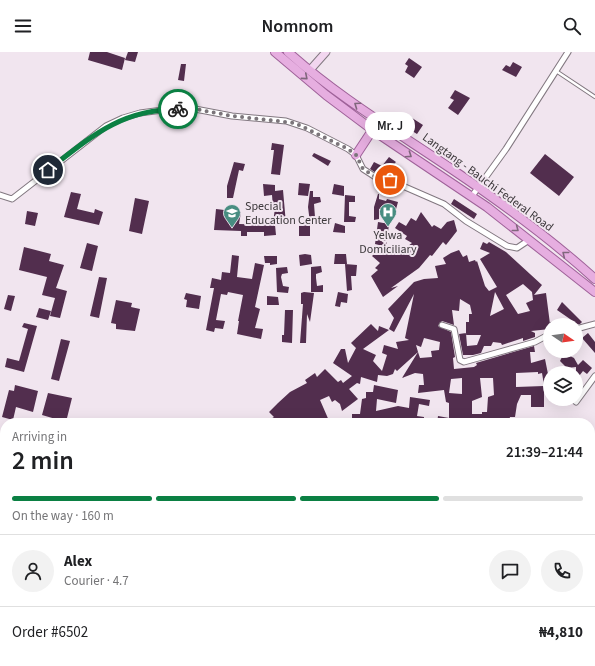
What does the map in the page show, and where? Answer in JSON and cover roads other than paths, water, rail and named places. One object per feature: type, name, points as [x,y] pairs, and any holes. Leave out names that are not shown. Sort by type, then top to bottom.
[{"type":"main road","points":[[275,52],[326,95],[374,131],[472,196],[595,292]]},
{"type":"main road","name":"Langtang - Bauchi Federal Road","points":[[288,52],[310,70],[379,120],[478,187],[547,238],[595,279]]},
{"type":"main road","points":[[310,70],[326,52]]},
{"type":"main road","points":[[356,155],[374,131],[379,120]]},
{"type":"street","points":[[472,196],[506,149],[568,52]]},
{"type":"street","points":[[0,195],[12,199],[106,126],[123,118],[140,113],[170,109],[195,109],[232,116],[286,121],[307,128],[356,155],[363,169],[380,180],[390,180],[444,204],[466,221],[507,246],[517,248],[529,240]]},
{"type":"street","points":[[583,327],[595,324]]},
{"type":"street","points":[[442,325],[454,329],[460,360],[464,362],[535,342],[543,338]]},
{"type":"street","points":[[583,392],[595,376]]},
{"type":"lane","points":[[556,71],[595,97]]},
{"type":"place","name":"Mr. J","points":[[390,180]]},
{"type":"place","name":"Yelwa Domiciliary","points":[[388,227]]},
{"type":"place","name":"Special Education Center","points":[[232,228]]}]
